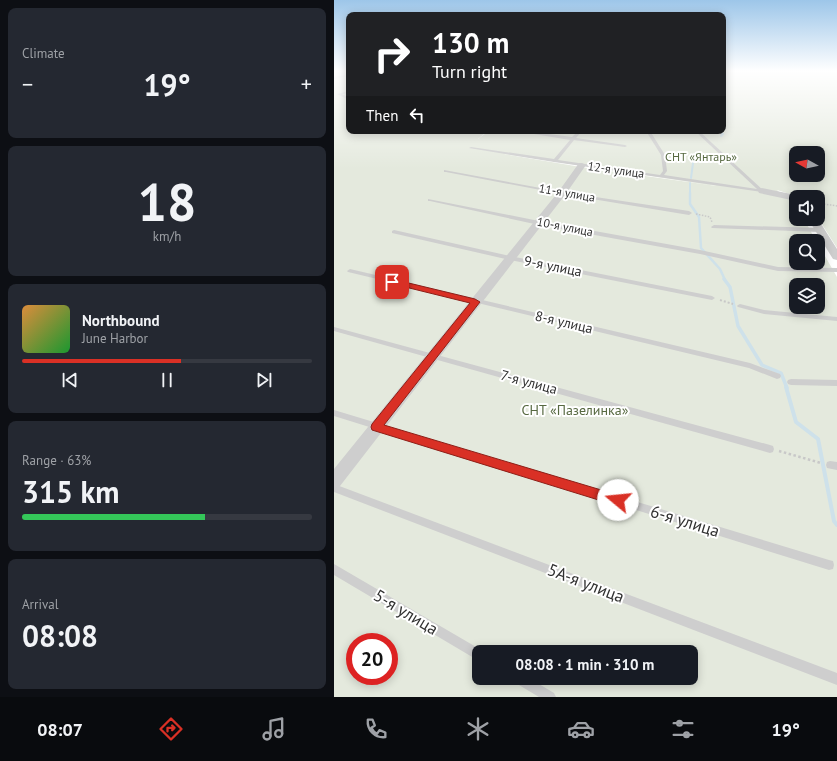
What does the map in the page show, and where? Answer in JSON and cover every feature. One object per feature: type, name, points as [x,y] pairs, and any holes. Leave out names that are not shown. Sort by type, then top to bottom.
[{"type":"street","points":[[334,481],[562,193],[582,165]]},
{"type":"street","points":[[762,191],[789,197]]},
{"type":"street","points":[[817,226],[837,257]]},
{"type":"lane","points":[[538,134],[626,146]]},
{"type":"lane","points":[[554,161],[577,134]]},
{"type":"lane","points":[[650,134],[664,155],[665,171],[661,176]]},
{"type":"lane","points":[[700,134],[762,191]]},
{"type":"lane","name":"12-я улица","points":[[471,148],[762,191]]},
{"type":"lane","name":"11-я улица","points":[[446,171],[562,193],[689,213]]},
{"type":"lane","name":"10-я улица","points":[[430,200],[538,223],[700,252],[778,268],[837,270]]},
{"type":"lane","points":[[714,228],[820,230]]},
{"type":"lane","name":"9-я улица","points":[[394,232],[510,258],[712,298]]},
{"type":"lane","name":"8-я улица","points":[[350,271],[475,302],[750,366],[777,376]]},
{"type":"lane","points":[[740,306],[764,312],[837,319]]},
{"type":"lane","name":"7-я улица","points":[[334,329],[770,449]]},
{"type":"lane","points":[[791,382],[837,383]]},
{"type":"lane","name":"6-я улица","points":[[334,413],[829,565]]},
{"type":"lane","name":"5А-я улица","points":[[334,488],[837,679]]},
{"type":"lane","name":"5-я улица","points":[[334,569],[472,651]]},
{"type":"lane","points":[[530,685],[550,697]]},
{"type":"path","points":[[825,204],[837,206]]},
{"type":"path","points":[[700,215],[710,217],[714,228]]},
{"type":"path","points":[[770,449],[833,466]]},
{"type":"green space","name":"СНТ «Пазелинка»","points":[[334,104],[346,104],[346,134],[484,134],[478,139],[485,134],[726,134],[726,104],[837,104],[837,248],[823,226],[825,226],[825,190],[789,190],[789,194],[777,190],[783,196],[789,197],[789,226],[808,226],[812,234],[789,234],[789,270],[825,270],[825,256],[837,277],[837,697],[334,697]],"holes":[[[504,154],[717,186],[581,167]]]},
{"type":"waterway","points":[[691,178],[694,156]]},
{"type":"waterway","points":[[690,183],[690,204],[699,217],[701,248],[720,269],[725,280]]},
{"type":"waterway","points":[[724,279],[730,287],[738,326],[762,365],[781,373],[787,388]]},
{"type":"waterway","points":[[786,387],[796,422],[818,439],[834,521],[837,525]]},
{"type":"route","points":[[392,282],[475,302],[376,427],[618,500]]},
{"type":"park label","name":"СНТ «Янтарь»","points":[[701,157]]}]
